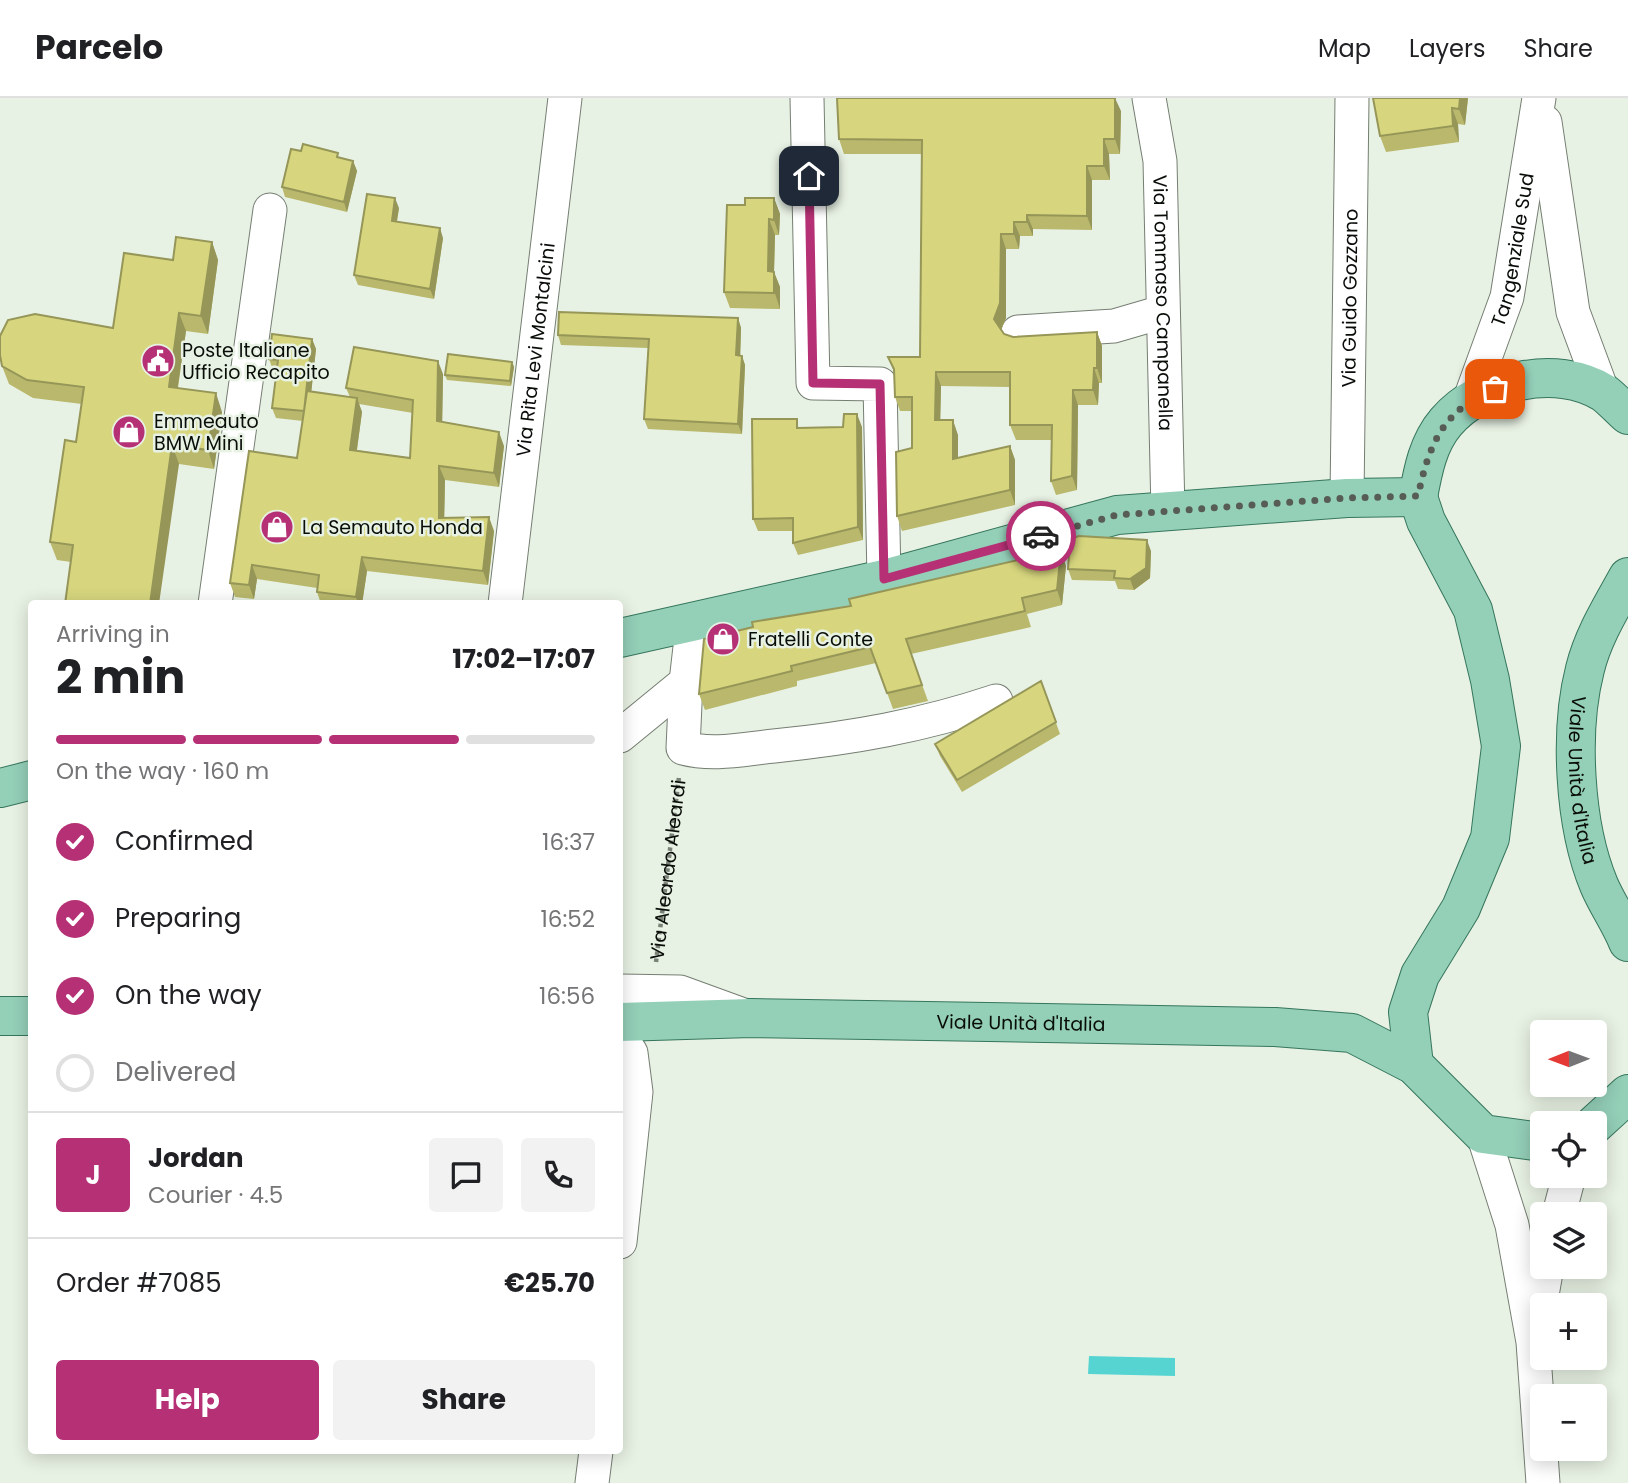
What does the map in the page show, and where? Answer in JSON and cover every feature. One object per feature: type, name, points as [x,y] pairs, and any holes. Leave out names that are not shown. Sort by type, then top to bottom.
[{"type":"main road","points":[[1414,1065],[1408,1012],[1420,975],[1461,908],[1490,838],[1502,746],[1473,610],[1426,521],[1418,496],[1426,456],[1445,423],[1470,399],[1519,379],[1563,380],[1615,404]]},
{"type":"main road","points":[[623,637],[884,579],[1117,515],[1168,512],[1347,482],[1418,496]]},
{"type":"main road","name":"Viale Unità d'Italia","points":[[1628,577],[1605,619],[1585,667],[1577,713],[1578,796],[1587,845],[1599,884],[1628,942]]},
{"type":"main road","name":"Viale Unità d'Italia","points":[[623,1022],[751,1018],[1275,1027],[1352,1033],[1414,1065],[1483,1134]]},
{"type":"main road","points":[[1607,1115],[1628,1094]]},
{"type":"main road","points":[[1483,1134],[1530,1140]]},
{"type":"street","name":"Via Rita Levi Montalcini","points":[[505,600],[565,98]]},
{"type":"street","points":[[807,98],[813,383],[880,384],[884,579]]},
{"type":"street","name":"Via Tommaso Campanella","points":[[1149,98],[1160,161],[1168,512]]},
{"type":"street","name":"Via Guido Gozzano","points":[[1347,482],[1352,98]]},
{"type":"street","name":"Tangenziale Sud","points":[[1470,399],[1507,297],[1540,98]]},
{"type":"street","name":"Tangenziale Sud","points":[[1540,98],[1573,312],[1615,404]]},
{"type":"street","points":[[1347,482],[1370,429],[1373,171]]},
{"type":"street","points":[[216,600],[270,210]]},
{"type":"street","points":[[1018,332],[1114,326],[1162,312]]},
{"type":"street","points":[[692,621],[685,682],[683,748],[705,754],[825,741],[933,722],[996,701]]},
{"type":"street","points":[[623,734],[685,682]]},
{"type":"street","points":[[623,991],[680,992],[751,1018]]},
{"type":"street","points":[[623,1040],[632,1054],[636,1092],[623,1214]]},
{"type":"street","points":[[1483,1134],[1512,1225],[1530,1325]]},
{"type":"street","points":[[1535,1370],[1543,1483]]},
{"type":"street","points":[[593,1483],[596,1454]]},
{"type":"path","name":"Via Aleardo Aleardi","points":[[652,991],[683,748]]},
{"type":"water","points":[[1089,1356],[1175,1358],[1175,1376],[1088,1374]]},
{"type":"building","points":[[837,98],[1115,98],[1115,139],[1104,139],[1104,166],[1087,166],[1087,216],[1027,215],[1027,222],[1014,222],[1014,234],[1001,234],[1000,303],[994,319],[1004,334],[1013,337],[1097,332],[1097,368],[1094,368],[1093,390],[1073,390],[1072,476],[1051,481],[1052,425],[1010,425],[1010,372],[936,372],[935,420],[953,420],[953,459],[1010,446],[1010,490],[897,516],[896,452],[912,448],[912,397],[895,397],[894,369],[888,357],[920,357],[922,140],[839,139]]},
{"type":"building","points":[[1373,98],[1460,98],[1459,109],[1452,108],[1453,126],[1380,136]]},
{"type":"building","points":[[303,144],[338,153],[337,157],[353,161],[344,202],[282,187],[291,149],[301,151]]},
{"type":"building","points":[[367,194],[395,198],[392,221],[440,228],[430,289],[354,275]]},
{"type":"building","points":[[745,198],[774,198],[774,220],[769,219],[768,271],[774,272],[774,293],[724,292],[727,205],[745,205]]},
{"type":"building","name":"Emmeauto BMW Mini","points":[[176,237],[212,242],[201,316],[179,313],[169,387],[216,393],[208,450],[172,445],[151,600],[66,600],[73,545],[50,542],[65,440],[76,442],[84,387],[27,380],[2,366],[0,336],[8,320],[35,314],[113,328],[124,253],[173,260]]},
{"type":"building","points":[[559,312],[738,318],[736,355],[742,356],[738,424],[644,419],[649,339],[558,335]]},
{"type":"building","points":[[272,334],[312,339],[304,411],[272,408],[278,360],[269,359]]},
{"type":"building","points":[[354,347],[438,361],[437,421],[499,432],[494,473],[439,466],[439,518],[489,517],[483,571],[362,557],[356,597],[317,592],[319,575],[252,565],[249,585],[230,583],[249,451],[297,458],[307,391],[357,398],[350,450],[410,458],[413,400],[346,388]]},
{"type":"building","points":[[448,354],[512,362],[510,381],[445,375]]},
{"type":"building","points":[[844,414],[857,414],[858,527],[793,543],[793,518],[753,519],[752,419],[797,419],[797,428],[843,427]]},
{"type":"building","points":[[1079,536],[1147,540],[1146,568],[1130,579],[1114,578],[1115,571],[1068,569],[1070,539]]},
{"type":"building","points":[[1061,550],[1057,590],[1022,598],[1025,611],[906,639],[922,685],[887,693],[870,647],[791,666],[792,671],[699,694],[704,639],[753,627],[752,622],[851,606],[849,599]]},
{"type":"building","points":[[1041,681],[1056,722],[957,780],[935,744]]},
{"type":"way so far","points":[[1041,536],[1117,515],[1347,498],[1418,496],[1426,456],[1445,423],[1470,399],[1495,389]]},
{"type":"place","name":"Poste Italiane Ufficio Recapito","points":[[158,361]]},
{"type":"place","name":"Emmeauto BMW Mini","points":[[129,432]]},
{"type":"place","name":"La Semauto Honda","points":[[277,527]]},
{"type":"place","name":"Fratelli Conte","points":[[723,639]]},
{"type":"route","points":[[809,176],[813,383],[880,384],[884,579],[1041,536]]}]
